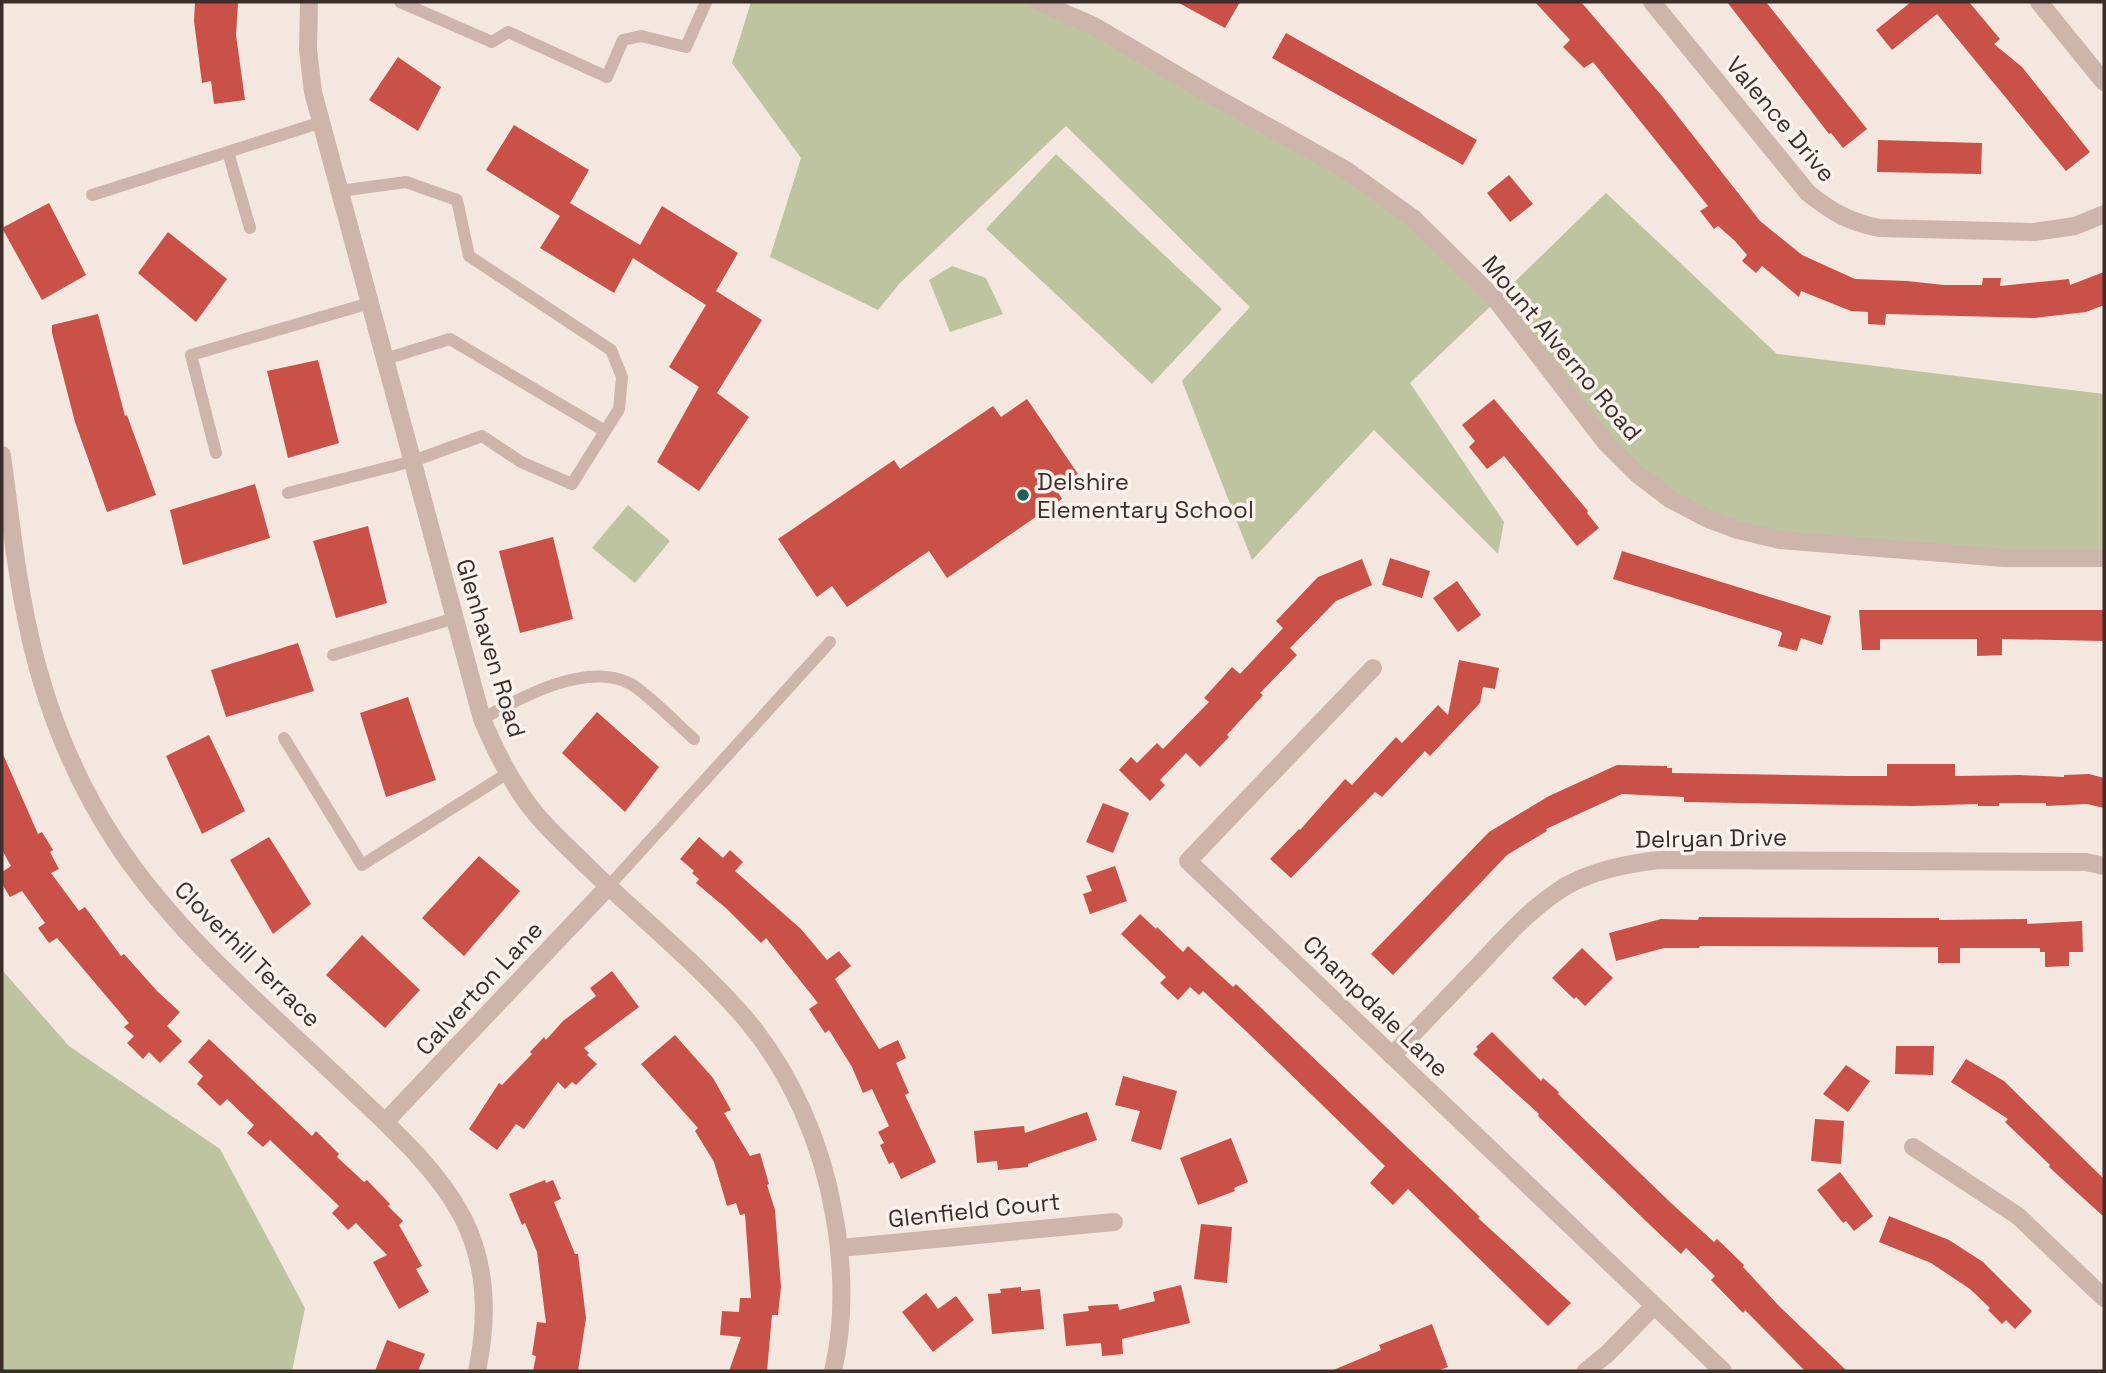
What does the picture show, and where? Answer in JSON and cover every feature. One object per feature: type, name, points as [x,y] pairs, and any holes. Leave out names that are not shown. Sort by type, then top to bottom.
[{"type":"street","name":"Glenhaven Road","points":[[309,2],[308,50],[313,92],[482,719],[499,758],[521,795],[548,828],[745,1018],[771,1053],[797,1098],[817,1146],[831,1197],[840,1248],[840,1322],[833,1371]]},
{"type":"street","name":"Mount Alverno Road","points":[[1039,2],[1094,26],[1346,170],[1413,218],[1496,300],[1606,443],[1636,473],[1670,499],[1708,519],[1738,530],[1780,540],[2004,558],[2104,558]]},
{"type":"street","name":"Valence Drive","points":[[1652,2],[1808,193],[1832,212],[1859,224],[1879,228],[2034,232],[2076,226],[2104,214]]},
{"type":"street","points":[[2039,2],[2104,82]]},
{"type":"street","name":"Cloverhill Terrace","points":[[2,455],[29,633],[46,695],[65,746],[88,794],[115,841],[153,893],[188,934],[385,1122],[447,1192],[463,1219],[475,1248],[482,1279],[485,1310],[477,1371]]},
{"type":"street","name":"Champdale Lane","points":[[1373,668],[1188,861],[1723,1371]]},
{"type":"street","name":"Delryan Drive","points":[[1392,1056],[1517,924],[1541,903],[1596,872],[1659,860],[2087,862],[2104,866]]},
{"type":"street","name":"Calverton Lane","points":[[385,1122],[608,887]]},
{"type":"street","points":[[1913,1147],[2018,1216],[2104,1298]]},
{"type":"street","name":"Glenfield Court","points":[[840,1248],[1114,1222]]},
{"type":"street","points":[[1586,1371],[1607,1354],[1654,1306]]},
{"type":"lane","points":[[400,2],[492,43],[508,32],[607,77],[623,40],[641,36],[686,47],[706,2]]},
{"type":"lane","points":[[92,195],[321,122]]},
{"type":"lane","points":[[228,152],[250,228]]},
{"type":"lane","points":[[288,493],[413,461],[482,436],[521,462],[572,484],[620,409],[622,377],[611,350],[469,256],[457,200],[406,182],[340,191]]},
{"type":"lane","points":[[216,453],[191,355],[370,303]]},
{"type":"lane","points":[[385,359],[450,339],[605,431]]},
{"type":"lane","points":[[333,654],[455,618]]},
{"type":"lane","points":[[608,887],[830,642]]},
{"type":"lane","points":[[482,719],[522,697],[573,680],[605,675],[631,683],[694,739]]},
{"type":"lane","points":[[284,738],[362,865],[508,772]]},
{"type":"green space","points":[[751,2],[1039,2],[1346,170],[1496,300],[1606,193],[1777,354],[2104,394],[2104,558],[1738,530],[1636,473],[1496,301],[1410,383],[1504,522],[1498,554],[1374,430],[1252,560],[1182,381],[1250,307],[1066,126],[900,283],[878,310],[770,257],[801,158],[732,63]]},
{"type":"green space","points":[[1056,154],[1222,309],[1152,384],[986,229]]},
{"type":"green space","points":[[952,266],[986,278],[1003,314],[950,332],[929,280]]},
{"type":"green space","points":[[628,505],[670,541],[635,583],[592,548]]},
{"type":"green space","points":[[2,970],[69,1046],[220,1149],[305,1308],[292,1371],[2,1371]]},
{"type":"building","points":[[195,2],[238,3],[236,35],[245,100],[214,104],[211,81],[202,83],[194,21]]},
{"type":"building","points":[[1177,2],[1240,2],[1225,28]]},
{"type":"building","points":[[1535,2],[1581,2],[1662,96],[1760,221],[1802,255],[1855,279],[1944,285],[1982,285],[1983,278],[2001,278],[2000,286],[2069,279],[2070,285],[2104,272],[2104,305],[2086,312],[2034,318],[1886,314],[1885,325],[1868,324],[1868,312],[1851,311],[1801,291],[1799,297],[1762,266],[1756,273],[1742,261],[1747,255],[1718,226],[1714,229],[1700,211],[1708,206],[1593,62],[1584,68],[1563,47],[1570,40]]},
{"type":"building","points":[[1727,2],[1766,2],[1867,129],[1843,148],[1831,133],[1829,134]]},
{"type":"building","points":[[1911,2],[1969,2],[2000,39],[1994,44],[2022,67],[2090,152],[2066,171],[1937,14],[1892,50],[1876,30]]},
{"type":"building","points":[[1286,33],[1477,140],[1463,165],[1272,58]]},
{"type":"building","points":[[398,57],[441,87],[418,131],[369,100]]},
{"type":"building","points":[[514,125],[589,170],[570,203],[640,245],[662,206],[738,253],[716,291],[762,320],[717,393],[749,417],[699,491],[657,462],[699,387],[669,367],[706,305],[633,258],[614,293],[540,248],[560,216],[486,170]]},
{"type":"building","points":[[1878,140],[1982,143],[1981,174],[1877,172]]},
{"type":"building","points":[[1509,175],[1533,204],[1510,222],[1487,193]]},
{"type":"building","points":[[49,203],[86,275],[42,300],[2,228]]},
{"type":"building","points":[[168,232],[227,279],[196,322],[138,273]]},
{"type":"building","points":[[98,314],[125,416],[127,415],[156,495],[107,512],[75,422],[52,333],[52,325]]},
{"type":"building","points":[[318,360],[339,443],[288,458],[267,371]]},
{"type":"building","points":[[1027,399],[1078,474],[1056,489],[1062,499],[947,578],[929,551],[847,607],[832,586],[817,597],[778,539],[894,460],[900,469],[993,406],[1001,417]]},
{"type":"building","points":[[1494,399],[1588,511],[1599,528],[1577,546],[1504,456],[1487,469],[1469,447],[1475,441],[1462,425]]},
{"type":"building","points":[[255,484],[270,538],[183,565],[170,510]]},
{"type":"building","points":[[368,526],[387,603],[336,618],[313,541]]},
{"type":"building","points":[[553,537],[573,619],[520,633],[499,551]]},
{"type":"building","points":[[1622,551],[1831,616],[1822,645],[1801,638],[1797,651],[1778,646],[1782,633],[1780,631],[1613,579]]},
{"type":"building","points":[[1390,558],[1430,571],[1422,598],[1382,585]]},
{"type":"building","points":[[1362,559],[1372,585],[1336,601],[1290,648],[1297,655],[1260,693],[1263,695],[1227,735],[1229,737],[1200,767],[1186,753],[1160,780],[1165,785],[1150,801],[1119,770],[1131,757],[1137,763],[1157,743],[1163,749],[1209,702],[1204,698],[1232,667],[1240,674],[1283,628],[1276,621],[1318,577]]},
{"type":"building","points":[[1457,581],[1481,615],[1458,632],[1433,598]]},
{"type":"building","points":[[1859,610],[2104,610],[2104,641],[2002,639],[2002,655],[1977,656],[1977,639],[1880,639],[1880,650],[1862,650]]},
{"type":"building","points":[[298,643],[314,691],[226,717],[211,670]]},
{"type":"building","points":[[1459,660],[1499,668],[1495,689],[1483,687],[1480,703],[1430,756],[1425,751],[1382,797],[1375,792],[1291,878],[1270,859],[1345,779],[1352,785],[1396,737],[1402,743],[1438,705],[1448,715]]},
{"type":"building","points":[[408,697],[436,780],[386,797],[360,713]]},
{"type":"building","points":[[597,712],[659,767],[625,812],[562,753]]},
{"type":"building","points":[[209,735],[245,811],[202,834],[166,756]]},
{"type":"building","points":[[2,752],[38,834],[42,832],[53,850],[50,852],[59,869],[51,873],[79,911],[85,907],[121,956],[124,954],[180,1012],[167,1026],[182,1041],[160,1063],[149,1052],[143,1059],[127,1043],[134,1036],[124,1027],[129,1023],[57,938],[49,943],[38,928],[45,923],[22,891],[10,897],[2,884],[2,872],[11,866],[2,850]]},
{"type":"building","points":[[1887,764],[1955,764],[1955,776],[2064,777],[2089,774],[2104,778],[2104,808],[2087,804],[2046,806],[2046,803],[1913,806],[1684,802],[1684,797],[1622,794],[1546,829],[1547,831],[1507,855],[1393,975],[1371,954],[1489,832],[1549,796],[1617,765],[1667,766],[1672,768],[1672,773],[1887,776]]},
{"type":"building","points":[[1103,803],[1129,813],[1113,853],[1086,842]]},
{"type":"building","points":[[269,837],[311,904],[273,934],[230,860]]},
{"type":"building","points":[[699,837],[723,858],[730,850],[743,862],[735,871],[801,929],[827,960],[839,951],[851,966],[835,979],[879,1049],[898,1040],[906,1058],[896,1063],[909,1093],[905,1095],[936,1162],[901,1179],[893,1162],[889,1164],[880,1145],[884,1143],[878,1132],[889,1126],[872,1089],[863,1093],[852,1067],[829,1030],[825,1033],[809,1009],[818,1003],[766,938],[761,943],[696,883],[699,879],[692,873],[694,871],[680,859]]},
{"type":"building","points":[[479,856],[520,891],[464,956],[422,918]]},
{"type":"building","points":[[1115,866],[1127,901],[1090,914],[1083,894],[1092,891],[1086,876]]},
{"type":"building","points":[[1140,914],[1183,952],[1188,946],[1233,987],[1236,984],[1480,1217],[1478,1218],[1571,1303],[1548,1326],[1408,1189],[1393,1205],[1370,1183],[1385,1166],[1247,1032],[1203,991],[1199,995],[1190,987],[1178,1000],[1160,983],[1166,977],[1121,934]]},
{"type":"building","points":[[1699,917],[2027,919],[2027,924],[2082,921],[2083,952],[2069,952],[2069,966],[2045,967],[2045,952],[2040,952],[2040,948],[1960,948],[1960,963],[1938,963],[1938,947],[1700,946],[1664,948],[1616,961],[1609,933],[1661,919],[1698,920]]},
{"type":"building","points":[[362,935],[420,990],[385,1028],[326,975]]},
{"type":"building","points":[[1582,948],[1613,978],[1585,1006],[1552,978]]},
{"type":"building","points":[[612,971],[639,1007],[584,1048],[597,1064],[576,1085],[572,1082],[565,1089],[558,1082],[524,1129],[516,1124],[497,1150],[469,1129],[499,1083],[502,1085],[532,1054],[530,1052],[544,1037],[546,1040],[563,1021],[596,996],[590,988]]},
{"type":"building","points":[[1492,1032],[1541,1081],[1543,1078],[1559,1092],[1558,1094],[1671,1203],[1714,1242],[1717,1239],[1744,1265],[1779,1306],[1847,1371],[1805,1371],[1711,1280],[1715,1276],[1686,1248],[1681,1254],[1650,1225],[1538,1116],[1539,1114],[1473,1054],[1478,1049],[1476,1047]]},
{"type":"building","points":[[675,1035],[713,1078],[731,1110],[724,1113],[750,1156],[760,1153],[769,1184],[767,1185],[775,1210],[781,1287],[778,1315],[772,1315],[767,1371],[729,1371],[741,1337],[720,1335],[722,1311],[739,1312],[740,1298],[751,1298],[745,1214],[740,1215],[736,1203],[727,1206],[714,1162],[695,1131],[698,1128],[641,1064]]},
{"type":"building","points":[[209,1039],[312,1136],[316,1131],[339,1154],[337,1157],[364,1182],[367,1180],[390,1204],[388,1206],[403,1221],[399,1225],[422,1266],[416,1269],[429,1292],[399,1309],[373,1262],[387,1255],[356,1223],[348,1230],[332,1213],[339,1206],[270,1140],[263,1147],[247,1133],[254,1125],[227,1099],[220,1106],[197,1084],[203,1076],[188,1062]]},
{"type":"building","points":[[1896,1046],[1934,1046],[1933,1075],[1895,1074]]},
{"type":"building","points":[[1966,1059],[2004,1081],[2104,1179],[2104,1217],[2049,1167],[2050,1165],[2005,1122],[2008,1119],[1951,1082]]},
{"type":"building","points":[[1846,1065],[1870,1081],[1848,1112],[1823,1094]]},
{"type":"building","points":[[1123,1076],[1177,1091],[1161,1150],[1131,1141],[1140,1111],[1115,1105]]},
{"type":"building","points":[[1087,1112],[1097,1140],[1028,1164],[1028,1167],[998,1170],[997,1161],[977,1163],[974,1131],[1024,1126],[1025,1133]]},
{"type":"building","points":[[1815,1119],[1844,1121],[1841,1164],[1811,1161]]},
{"type":"building","points":[[1231,1138],[1248,1182],[1234,1188],[1235,1191],[1198,1205],[1180,1158]]},
{"type":"building","points":[[1840,1172],[1873,1216],[1854,1231],[1846,1221],[1843,1223],[1817,1190]]},
{"type":"building","points":[[545,1180],[546,1183],[553,1180],[561,1199],[554,1202],[575,1254],[578,1254],[586,1318],[578,1371],[533,1371],[536,1356],[532,1355],[537,1322],[546,1323],[537,1252],[509,1194]]},
{"type":"building","points":[[1889,1216],[1949,1240],[1983,1262],[2032,1311],[2015,1329],[2006,1320],[2002,1324],[1970,1289],[1931,1263],[1879,1242]]},
{"type":"building","points":[[1201,1224],[1232,1227],[1227,1283],[1194,1279]]},
{"type":"building","points":[[1181,1285],[1190,1323],[1122,1339],[1123,1354],[1102,1356],[1101,1343],[1066,1346],[1063,1314],[1089,1311],[1088,1306],[1118,1304],[1119,1310],[1155,1301],[1153,1292]]},
{"type":"building","points":[[1021,1287],[1021,1291],[1040,1289],[1044,1329],[992,1334],[988,1294],[1001,1293],[1000,1289]]},
{"type":"building","points":[[926,1293],[938,1309],[956,1296],[974,1320],[933,1352],[902,1312]]},
{"type":"building","points":[[1432,1324],[1448,1367],[1437,1371],[1331,1371],[1381,1350],[1379,1345]]},
{"type":"building","points":[[387,1340],[425,1354],[418,1371],[375,1371]]},
{"type":"place","name":"Delshire Elementary School","points":[[1023,495]]}]
